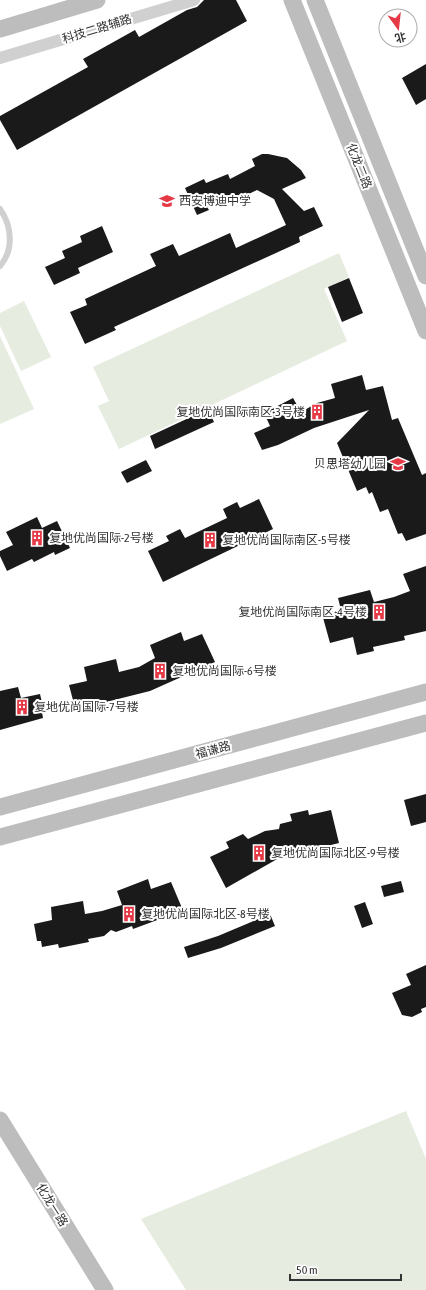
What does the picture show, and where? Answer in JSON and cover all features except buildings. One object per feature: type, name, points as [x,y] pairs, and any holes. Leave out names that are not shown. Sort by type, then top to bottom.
[{"type":"street","points":[[0,29],[97,0]]},
{"type":"street","name":"科技二路辅路","points":[[0,58],[194,0]]},
{"type":"street","name":"化龙二路","points":[[292,0],[426,331]]},
{"type":"street","name":"化龙二路","points":[[315,0],[426,276]]},
{"type":"street","name":"福谦路","points":[[0,807],[426,692]]},
{"type":"street","points":[[0,837],[426,723]]},
{"type":"street","name":"化龙一路","points":[[0,1120],[105,1290]]},
{"type":"lane","points":[[0,209],[8,223],[10,237],[8,251],[0,266]]},
{"type":"shaded area","points":[[339,253],[349,277],[324,289],[347,341],[119,449],[98,406],[109,401],[93,367]]},
{"type":"shaded area","points":[[24,301],[51,357],[21,371],[0,326],[0,313]]},
{"type":"shaded area","points":[[0,336],[34,409],[0,424]]},
{"type":"shaded area","points":[[406,1111],[426,1159],[426,1290],[186,1290],[141,1219]]},
{"type":"place","name":"西安博迪中学","points":[[167,201]]},
{"type":"place","name":"复地优尚国际南区-3号楼","points":[[317,412]]},
{"type":"place","name":"贝思塔幼儿园","points":[[398,464]]},
{"type":"place","name":"复地优尚国际-2号楼","points":[[37,538]]},
{"type":"place","name":"复地优尚国际南区-5号楼","points":[[210,540]]},
{"type":"place","name":"复地优尚国际南区-4号楼","points":[[379,612]]},
{"type":"place","name":"复地优尚国际-6号楼","points":[[160,671]]},
{"type":"place","name":"复地优尚国际-7号楼","points":[[22,707]]},
{"type":"place","name":"复地优尚国际北区-9号楼","points":[[259,853]]},
{"type":"place","name":"复地优尚国际北区-8号楼","points":[[129,914]]}]
